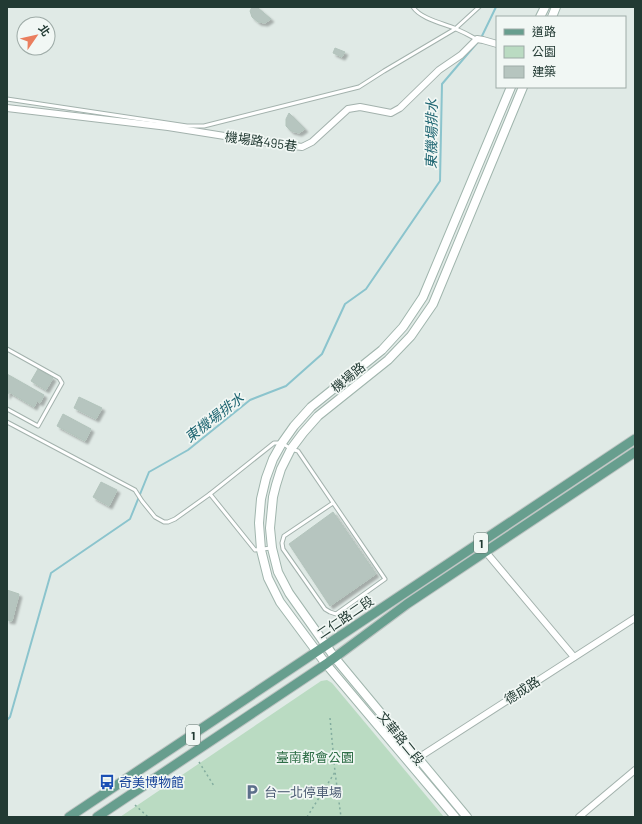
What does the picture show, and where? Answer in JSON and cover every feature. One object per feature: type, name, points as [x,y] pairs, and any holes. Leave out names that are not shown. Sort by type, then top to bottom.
[{"type":"main road","name":"二仁路二段","points":[[69,817],[635,439]]},
{"type":"main road","name":"二仁路二段","points":[[97,817],[335,658],[407,604],[485,551],[635,452]]},
{"type":"street","points":[[540,16],[545,7]]},
{"type":"street","points":[[480,40],[496,44]]},
{"type":"street","name":"機場路495巷","points":[[7,108],[168,127],[302,147],[312,142],[348,109],[360,107],[391,113],[400,108],[439,70],[480,40]]},
{"type":"street","name":"機場路","points":[[326,664],[280,602],[268,578],[261,550],[259,523],[261,499],[266,478],[273,459],[294,426],[311,407],[382,350],[403,327],[423,297],[511,88]]},
{"type":"street","name":"機場路","points":[[335,658],[289,593],[278,572],[272,548],[270,528],[273,497],[281,469],[291,449],[318,416],[388,360],[411,336],[433,304],[523,88]]},
{"type":"street","points":[[485,551],[574,657]]},
{"type":"street","name":"德成路","points":[[410,764],[635,618]]},
{"type":"street","name":"文華路二段","points":[[335,658],[467,817]]},
{"type":"street","name":"文華路二段","points":[[326,664],[455,817]]},
{"type":"street","points":[[580,817],[635,770]]},
{"type":"lane","points":[[413,7],[416,12],[428,18],[480,40]]},
{"type":"lane","points":[[7,99],[187,126],[204,126],[359,87],[455,29],[478,7]]},
{"type":"lane","points":[[7,349],[59,378],[62,383],[38,426],[7,409]]},
{"type":"lane","points":[[7,422],[135,490],[155,516],[164,522],[175,519],[210,494],[274,443],[282,443],[291,449],[298,451],[385,579],[336,614],[325,609],[283,549],[282,543],[284,536],[333,503]]},
{"type":"lane","points":[[210,494],[255,550],[272,548]]},
{"type":"path","points":[[330,718],[334,772],[341,817]]},
{"type":"path","points":[[199,762],[214,786]]},
{"type":"path","points":[[307,817],[334,772]]},
{"type":"path","points":[[135,805],[148,817]]},
{"type":"path","points":[[310,813],[311,817]]},
{"type":"green space","name":"臺南都會公園","points":[[327,680],[332,683],[444,817],[120,817],[321,681]]},
{"type":"building","points":[[252,7],[257,7],[271,19],[265,23],[258,22],[252,17],[250,11]]},
{"type":"building","points":[[335,48],[345,52],[342,57],[333,53]]},
{"type":"building","points":[[289,113],[305,129],[299,133],[291,131],[286,126],[286,119]]},
{"type":"building","points":[[38,369],[53,378],[46,390],[31,381]]},
{"type":"building","points":[[7,374],[44,395],[40,403],[37,401],[34,407],[9,392],[7,396]]},
{"type":"building","points":[[79,397],[102,408],[96,419],[74,408]]},
{"type":"building","points":[[63,414],[91,429],[85,441],[57,426]]},
{"type":"building","points":[[101,482],[117,490],[109,506],[93,497]]},
{"type":"building","points":[[333,512],[376,574],[330,606],[289,544]]},
{"type":"building","points":[[7,590],[19,594],[12,621],[7,620]]},
{"type":"waterway","name":"東機場排水","points":[[481,38],[496,7]]},
{"type":"waterway","name":"東機場排水","points":[[7,720],[10,717],[51,573],[130,519],[149,472],[188,450],[250,400],[286,386],[322,354],[345,304],[366,289],[440,181],[442,84],[477,43]]},
{"type":"place","name":"奇美博物館","points":[[107,782]]},
{"type":"place","name":"台一北停車場","points":[[252,792]]}]
